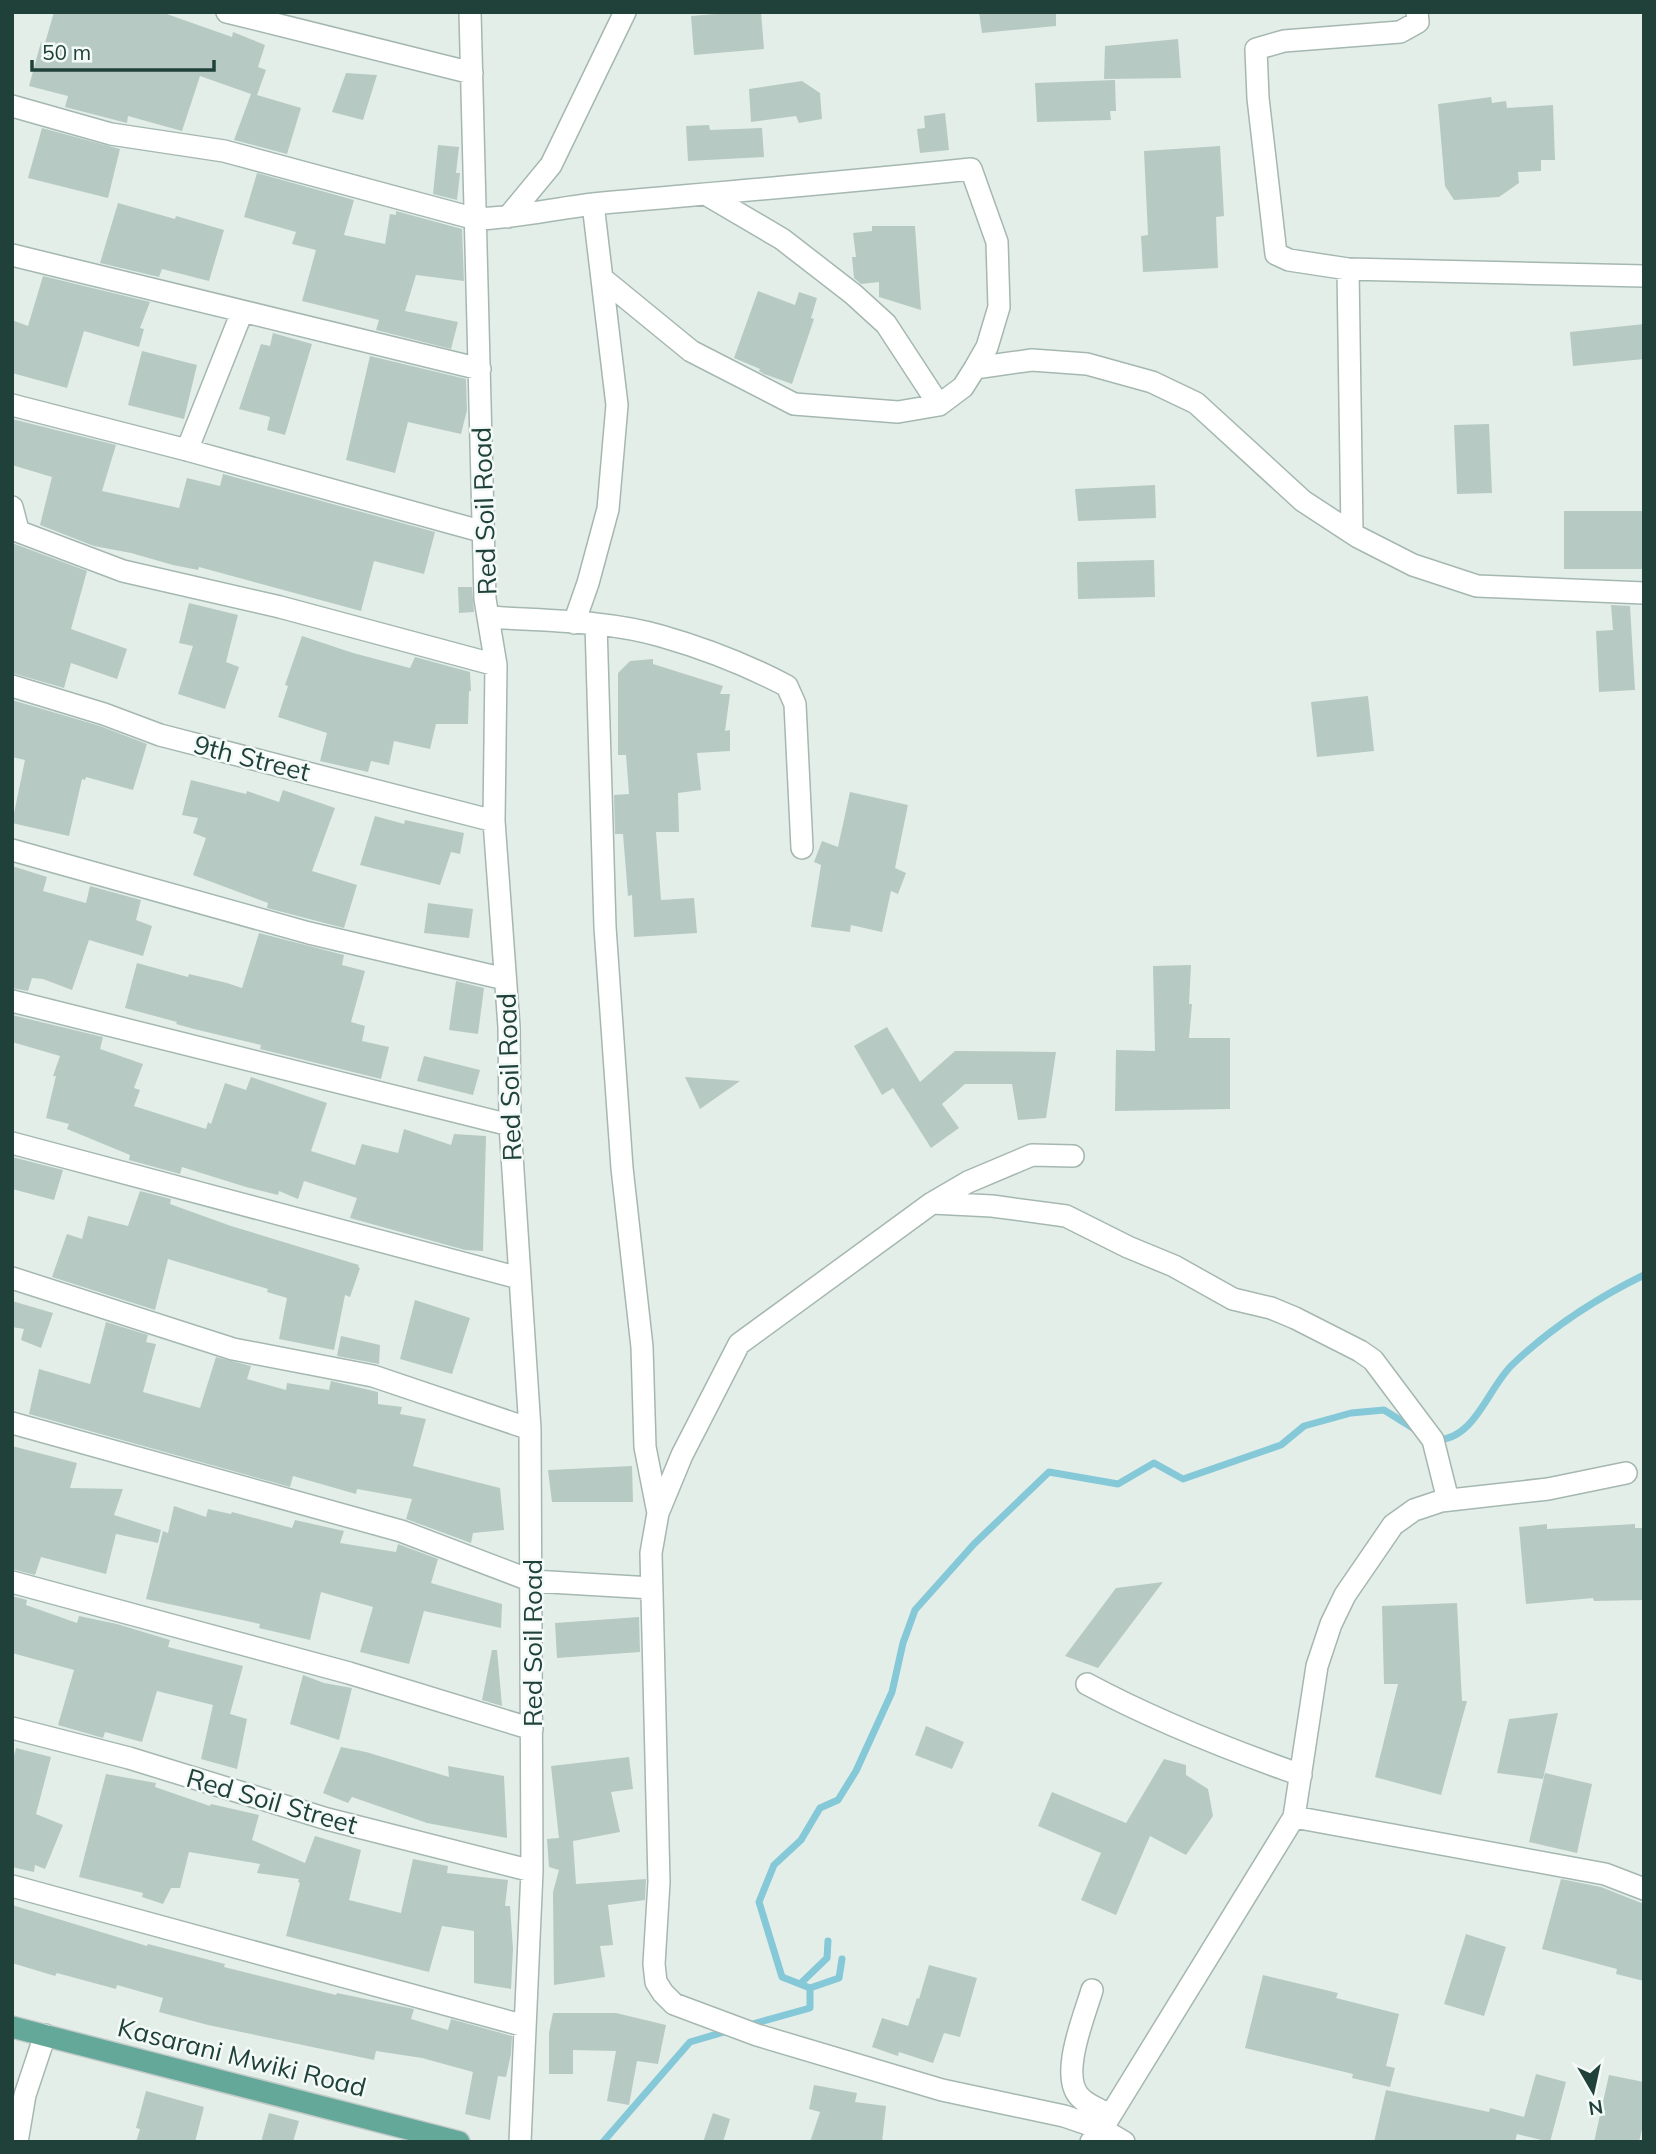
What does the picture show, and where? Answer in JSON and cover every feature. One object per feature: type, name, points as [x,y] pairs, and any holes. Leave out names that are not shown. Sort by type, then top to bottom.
[{"type":"main road","name":"Kasarani Mwiki Road","points":[[12,2027],[459,2142]]},
{"type":"street","points":[[227,12],[472,73]]},
{"type":"street","name":"Red Soil Road","points":[[470,12],[485,599],[496,665],[494,821],[509,1027],[510,1125],[530,1429],[532,1871],[520,2142]]},
{"type":"street","points":[[508,217],[551,165],[625,12]]},
{"type":"street","points":[[1417,12],[1418,22],[1400,32],[1284,41],[1256,49],[1258,97],[1276,254],[1289,260],[1348,269],[1644,276]]},
{"type":"street","points":[[12,106],[111,134],[224,151],[476,219],[593,204],[971,169],[997,242],[999,307],[987,347],[963,387],[939,405],[898,412],[794,404],[691,351],[603,279]]},
{"type":"street","points":[[707,195],[782,239],[853,294],[886,324],[939,405]]},
{"type":"street","points":[[574,623],[608,509],[617,405],[593,204]]},
{"type":"street","points":[[12,255],[480,369]]},
{"type":"street","points":[[1348,269],[1352,533]]},
{"type":"street","points":[[187,450],[242,312]]},
{"type":"street","points":[[975,368],[1032,360],[1087,364],[1152,382],[1196,403],[1303,500],[1352,533],[1413,565],[1477,586],[1644,593]]},
{"type":"street","points":[[12,405],[484,532]]},
{"type":"street","points":[[12,507],[15,530],[124,570],[280,607],[496,665]]},
{"type":"street","points":[[489,617],[596,624],[660,635],[764,673],[787,686],[795,704],[802,848]]},
{"type":"street","points":[[596,624],[605,927],[622,1168],[642,1347],[645,1447],[659,1513]]},
{"type":"street","name":"9th Street","points":[[12,686],[160,735],[494,821]]},
{"type":"street","points":[[12,850],[309,933],[505,979]]},
{"type":"street","points":[[12,1000],[510,1125]]},
{"type":"street","points":[[12,1143],[519,1278]]},
{"type":"street","points":[[1073,1156],[1032,1155],[968,1182],[932,1203],[739,1344],[682,1455],[659,1513],[651,1553],[659,1882],[654,1964],[656,1982],[674,2004],[767,2037],[942,2090],[1028,2108],[1101,2129],[1124,2142]]},
{"type":"street","points":[[932,1203],[992,1206],[1066,1216],[1174,1266],[1233,1299],[1271,1308],[1360,1350],[1373,1360],[1433,1440],[1448,1500]]},
{"type":"street","points":[[12,1278],[233,1349],[373,1376],[530,1429]]},
{"type":"street","points":[[12,1423],[401,1531],[532,1581],[652,1588]]},
{"type":"street","points":[[1101,2129],[1294,1817],[1317,1666],[1331,1624],[1345,1595],[1393,1525],[1413,1510],[1448,1500],[1548,1489],[1626,1473]]},
{"type":"street","points":[[12,1583],[349,1673],[532,1729]]},
{"type":"street","points":[[1087,1684],[1134,1710],[1219,1747],[1301,1775]]},
{"type":"street","name":"Red Soil Street","points":[[12,1728],[129,1758],[327,1819],[532,1871]]},
{"type":"street","points":[[1294,1817],[1605,1874],[1644,1889]]},
{"type":"street","points":[[12,1886],[525,2026]]},
{"type":"street","points":[[1092,1990],[1071,2064],[1072,2080],[1101,2129]]},
{"type":"street","points":[[16,2133],[25,2095],[45,2035]]},
{"type":"building","points":[[54,12],[161,12],[232,37],[233,32],[265,45],[258,67],[266,70],[257,95],[301,108],[287,154],[234,140],[251,94],[200,76],[182,131],[128,116],[127,123],[65,107],[68,96],[29,86],[41,42],[45,43]]},
{"type":"building","points":[[761,12],[764,49],[694,55],[691,16]]},
{"type":"building","points":[[979,12],[1056,12],[1056,26],[982,33]]},
{"type":"building","points":[[1178,39],[1181,78],[1104,79],[1105,46]]},
{"type":"building","points":[[346,73],[377,75],[363,120],[332,112]]},
{"type":"building","points":[[1115,80],[1116,111],[1110,111],[1111,120],[1037,122],[1035,83]]},
{"type":"building","points":[[802,81],[820,93],[822,119],[799,123],[796,116],[751,122],[749,89]]},
{"type":"building","points":[[1491,97],[1492,103],[1506,101],[1507,108],[1553,105],[1555,160],[1541,160],[1541,171],[1518,172],[1519,183],[1499,197],[1454,200],[1445,186],[1438,104]]},
{"type":"building","points":[[945,113],[949,150],[920,153],[917,129],[925,128],[924,116]]},
{"type":"building","points":[[709,125],[710,130],[762,128],[764,157],[688,161],[686,126]]},
{"type":"building","points":[[42,128],[120,149],[108,198],[28,178]]},
{"type":"building","points":[[438,145],[459,147],[457,200],[433,194]]},
{"type":"building","points":[[1220,146],[1224,216],[1216,217],[1218,268],[1143,272],[1141,236],[1148,235],[1144,151]]},
{"type":"building","points":[[257,173],[354,200],[344,235],[385,244],[390,214],[396,215],[396,211],[462,229],[464,281],[416,275],[405,311],[458,322],[451,349],[376,330],[379,320],[302,301],[316,250],[292,244],[296,232],[244,217]]},
{"type":"building","points":[[118,203],[224,230],[209,281],[162,269],[159,277],[100,263]]},
{"type":"building","points":[[872,226],[915,226],[921,310],[879,297],[879,282],[861,284],[854,278],[852,257],[856,257],[853,233],[872,231]]},
{"type":"building","points":[[43,276],[150,302],[140,328],[144,329],[139,347],[84,331],[67,388],[12,373],[12,320],[28,326]]},
{"type":"building","points":[[758,291],[795,305],[799,292],[817,298],[811,318],[814,319],[792,384],[764,374],[760,369],[734,358]]},
{"type":"building","points":[[1644,324],[1644,359],[1573,366],[1570,332]]},
{"type":"building","points":[[273,333],[312,344],[285,435],[267,430],[270,417],[239,409],[261,344],[270,346]]},
{"type":"building","points":[[142,351],[197,365],[184,419],[128,405]]},
{"type":"building","points":[[370,356],[466,379],[467,410],[461,434],[408,422],[395,473],[346,460]]},
{"type":"building","points":[[12,419],[116,445],[102,491],[179,508],[187,478],[220,486],[223,474],[435,532],[424,574],[374,561],[361,611],[199,567],[198,570],[173,565],[94,546],[40,525],[52,477],[12,465]]},
{"type":"building","points":[[1489,424],[1492,493],[1457,494],[1454,425]]},
{"type":"building","points":[[1155,485],[1156,518],[1078,521],[1075,489]]},
{"type":"building","points":[[1564,511],[1644,511],[1644,569],[1564,569]]},
{"type":"building","points":[[12,543],[87,571],[71,629],[127,649],[117,679],[71,663],[64,688],[12,673]]},
{"type":"building","points":[[1154,560],[1155,597],[1078,599],[1077,562]]},
{"type":"building","points":[[458,587],[472,587],[474,612],[459,613]]},
{"type":"building","points":[[189,603],[238,615],[226,662],[239,667],[225,709],[178,694],[193,646],[179,643]]},
{"type":"building","points":[[1611,605],[1630,606],[1635,690],[1599,692],[1596,631],[1613,630]]},
{"type":"building","points":[[302,636],[410,668],[415,657],[470,672],[468,724],[436,724],[430,749],[394,741],[389,765],[371,761],[368,772],[320,761],[327,733],[278,717],[288,686],[285,685]]},
{"type":"building","points":[[653,659],[653,664],[723,686],[720,694],[730,694],[725,731],[730,730],[730,751],[697,753],[701,790],[678,793],[679,832],[656,832],[661,900],[694,898],[697,933],[634,937],[632,895],[628,896],[623,834],[615,834],[614,795],[629,794],[626,755],[618,755],[618,673],[630,661]]},
{"type":"building","points":[[1368,696],[1374,751],[1317,757],[1311,702]]},
{"type":"building","points":[[12,700],[100,726],[147,744],[133,790],[86,777],[85,780],[82,779],[69,836],[12,823],[25,760],[12,757]]},
{"type":"building","points":[[191,780],[246,794],[247,791],[279,802],[283,790],[335,808],[312,871],[357,885],[344,928],[267,908],[268,903],[193,875],[206,838],[193,833],[198,818],[182,815]]},
{"type":"building","points":[[850,792],[908,805],[895,868],[906,873],[898,894],[891,891],[882,932],[851,925],[850,932],[811,927],[821,865],[814,862],[822,841],[838,847]]},
{"type":"building","points":[[375,816],[404,824],[405,820],[464,833],[460,854],[451,852],[440,885],[360,865]]},
{"type":"building","points":[[12,866],[47,877],[43,891],[86,903],[90,886],[141,900],[136,920],[152,926],[143,956],[89,940],[72,990],[43,979],[32,978],[28,991],[12,988]]},
{"type":"building","points":[[428,903],[473,909],[469,938],[424,933]]},
{"type":"building","points":[[259,933],[344,955],[342,965],[365,971],[351,1022],[365,1026],[362,1041],[389,1047],[381,1079],[260,1049],[261,1045],[194,1029],[125,1008],[137,963],[242,988]]},
{"type":"building","points":[[1191,965],[1189,1038],[1230,1038],[1230,1109],[1115,1111],[1116,1050],[1155,1051],[1153,966]]},
{"type":"building","points":[[456,981],[484,988],[478,1034],[449,1030]]},
{"type":"building","points":[[12,1015],[103,1037],[100,1049],[143,1064],[134,1088],[140,1090],[134,1106],[206,1129],[208,1122],[211,1124],[225,1083],[246,1090],[251,1077],[327,1103],[311,1151],[355,1165],[362,1144],[398,1153],[404,1129],[451,1145],[454,1134],[486,1136],[483,1251],[465,1250],[350,1218],[357,1198],[304,1181],[298,1199],[279,1191],[278,1195],[182,1167],[180,1174],[129,1160],[130,1155],[67,1129],[69,1124],[46,1118],[56,1076],[53,1076],[60,1056],[12,1042]]},
{"type":"building","points":[[887,1027],[920,1082],[955,1051],[1056,1052],[1046,1118],[1018,1120],[1012,1084],[965,1084],[942,1104],[959,1128],[931,1148],[893,1088],[882,1095],[854,1046]]},
{"type":"building","points":[[424,1056],[480,1070],[473,1095],[417,1081]]},
{"type":"building","points":[[685,1077],[740,1081],[700,1109]]},
{"type":"building","points":[[12,1157],[63,1170],[54,1200],[12,1189]]},
{"type":"building","points":[[140,1191],[171,1199],[170,1204],[231,1226],[359,1265],[350,1297],[345,1295],[334,1350],[279,1339],[287,1298],[267,1292],[268,1289],[168,1259],[155,1310],[52,1277],[67,1234],[82,1239],[88,1216],[128,1226]]},
{"type":"building","points":[[415,1300],[470,1318],[452,1374],[400,1359]]},
{"type":"building","points":[[12,1301],[53,1313],[41,1348],[21,1340],[24,1329],[12,1327]]},
{"type":"building","points":[[106,1322],[148,1335],[146,1342],[156,1344],[143,1392],[200,1408],[216,1357],[251,1366],[247,1379],[286,1390],[287,1383],[329,1390],[331,1381],[378,1392],[378,1404],[402,1407],[400,1414],[426,1419],[413,1466],[500,1488],[504,1530],[473,1533],[471,1543],[406,1519],[412,1499],[357,1489],[356,1494],[293,1476],[290,1487],[29,1414],[39,1369],[90,1384]]},
{"type":"building","points":[[341,1336],[380,1345],[379,1364],[337,1356]]},
{"type":"building","points":[[12,1446],[77,1463],[70,1488],[123,1489],[114,1515],[161,1530],[158,1543],[116,1534],[106,1574],[41,1557],[35,1575],[12,1569]]},
{"type":"building","points":[[632,1466],[633,1502],[552,1502],[548,1470]]},
{"type":"building","points":[[174,1506],[206,1517],[208,1509],[231,1514],[232,1512],[292,1528],[295,1520],[344,1531],[340,1543],[396,1552],[398,1544],[438,1559],[431,1583],[502,1604],[501,1628],[424,1611],[409,1664],[360,1652],[373,1607],[321,1592],[310,1640],[259,1628],[260,1624],[146,1599],[163,1531],[168,1533]]},
{"type":"building","points":[[1547,1524],[1547,1529],[1635,1524],[1635,1528],[1644,1528],[1644,1600],[1594,1601],[1593,1598],[1526,1604],[1519,1527]]},
{"type":"building","points":[[1163,1582],[1098,1668],[1065,1656],[1116,1588]]},
{"type":"building","points":[[12,1596],[27,1600],[26,1605],[77,1623],[79,1616],[117,1624],[170,1640],[168,1647],[243,1666],[230,1714],[247,1719],[237,1769],[201,1759],[213,1705],[157,1691],[142,1742],[105,1732],[103,1738],[58,1725],[74,1670],[12,1653]]},
{"type":"building","points":[[1457,1603],[1462,1701],[1467,1701],[1441,1795],[1375,1777],[1398,1684],[1384,1684],[1382,1606]]},
{"type":"building","points":[[639,1617],[640,1652],[557,1658],[555,1623]]},
{"type":"building","points":[[492,1650],[497,1650],[502,1706],[482,1700]]},
{"type":"building","points":[[303,1675],[324,1683],[352,1688],[339,1740],[290,1724]]},
{"type":"building","points":[[1558,1713],[1543,1779],[1497,1773],[1509,1719]]},
{"type":"building","points":[[926,1726],[964,1742],[952,1769],[915,1755]]},
{"type":"building","points":[[341,1747],[449,1777],[448,1766],[504,1776],[507,1838],[427,1823],[352,1797],[348,1803],[323,1793]]},
{"type":"building","points":[[16,1748],[51,1757],[36,1814],[63,1825],[45,1869],[35,1865],[34,1872],[12,1867],[12,1763]]},
{"type":"building","points":[[629,1757],[633,1789],[611,1792],[620,1832],[573,1841],[576,1884],[646,1879],[645,1900],[608,1905],[613,1945],[600,1946],[605,1977],[554,1985],[553,1892],[559,1870],[549,1867],[547,1839],[559,1838],[551,1766]]},
{"type":"building","points":[[1164,1759],[1186,1765],[1186,1775],[1208,1789],[1213,1816],[1186,1855],[1150,1836],[1116,1915],[1081,1900],[1101,1853],[1038,1826],[1052,1792],[1126,1823]]},
{"type":"building","points":[[1545,1773],[1592,1784],[1577,1853],[1529,1842]]},
{"type":"building","points":[[106,1774],[156,1783],[155,1787],[210,1806],[211,1804],[259,1815],[252,1840],[305,1863],[315,1836],[361,1850],[349,1900],[401,1913],[413,1859],[448,1866],[447,1873],[508,1880],[505,1906],[510,1906],[513,1949],[511,1989],[474,1983],[474,1931],[442,1926],[429,1972],[286,1936],[299,1879],[257,1873],[260,1864],[189,1852],[180,1888],[171,1888],[163,1904],[142,1897],[143,1893],[79,1877]]},
{"type":"building","points":[[1561,1879],[1601,1887],[1644,1904],[1644,1981],[1616,1974],[1617,1969],[1542,1949]]},
{"type":"building","points":[[12,1905],[147,1946],[148,1944],[225,1964],[224,1967],[336,1995],[337,1993],[414,2009],[411,2019],[448,2030],[451,2019],[512,2036],[506,2077],[498,2076],[490,2120],[465,2114],[473,2072],[422,2058],[376,2051],[374,2060],[208,2025],[159,2012],[163,1998],[117,1985],[116,1989],[57,1973],[55,1976],[12,1963]]},
{"type":"building","points":[[1466,1934],[1506,1947],[1484,2016],[1444,2004]]},
{"type":"building","points":[[929,1965],[977,1978],[960,2037],[944,2033],[933,2063],[899,2052],[898,2056],[872,2047],[882,2018],[908,2026]]},
{"type":"building","points":[[1263,1975],[1338,1993],[1336,1998],[1399,2014],[1386,2066],[1395,2068],[1390,2087],[1352,2078],[1353,2074],[1245,2048]]},
{"type":"building","points":[[553,2013],[616,2013],[666,2025],[658,2064],[637,2061],[629,2105],[607,2101],[616,2051],[573,2050],[573,2074],[549,2074],[549,2033]]},
{"type":"building","points":[[1536,2074],[1566,2082],[1550,2142],[1517,2134],[1515,2142],[1374,2142],[1386,2090],[1489,2112],[1490,2108],[1524,2117]]},
{"type":"building","points":[[1609,2075],[1644,2082],[1644,2121],[1639,2142],[1594,2142]]},
{"type":"building","points":[[814,2085],[857,2093],[855,2102],[886,2106],[882,2142],[810,2142],[820,2112],[809,2109]]},
{"type":"building","points":[[146,2091],[204,2107],[195,2142],[136,2142],[140,2129],[136,2128]]},
{"type":"building","points":[[269,2113],[299,2121],[293,2142],[261,2142]]},
{"type":"building","points":[[713,2113],[730,2119],[723,2142],[703,2142]]},
{"type":"waterway","points":[[1435,1440],[1449,1438],[1461,1432],[1480,1411],[1504,1374],[1543,1338],[1592,1304],[1644,1275]]},
{"type":"waterway","points":[[749,2025],[810,2008],[810,1988],[782,1977],[759,1902],[774,1865],[801,1840],[820,1808],[838,1800],[856,1771],[892,1692],[903,1643],[915,1610],[974,1544],[1049,1472],[1118,1484],[1154,1463],[1183,1479],[1281,1445],[1304,1426],[1351,1413],[1384,1410],[1416,1430]]},
{"type":"waterway","points":[[800,1984],[827,1958],[828,1941]]},
{"type":"waterway","points":[[810,1988],[839,1978],[842,1959]]},
{"type":"waterway","points":[[603,2142],[690,2042],[731,2030]]}]
